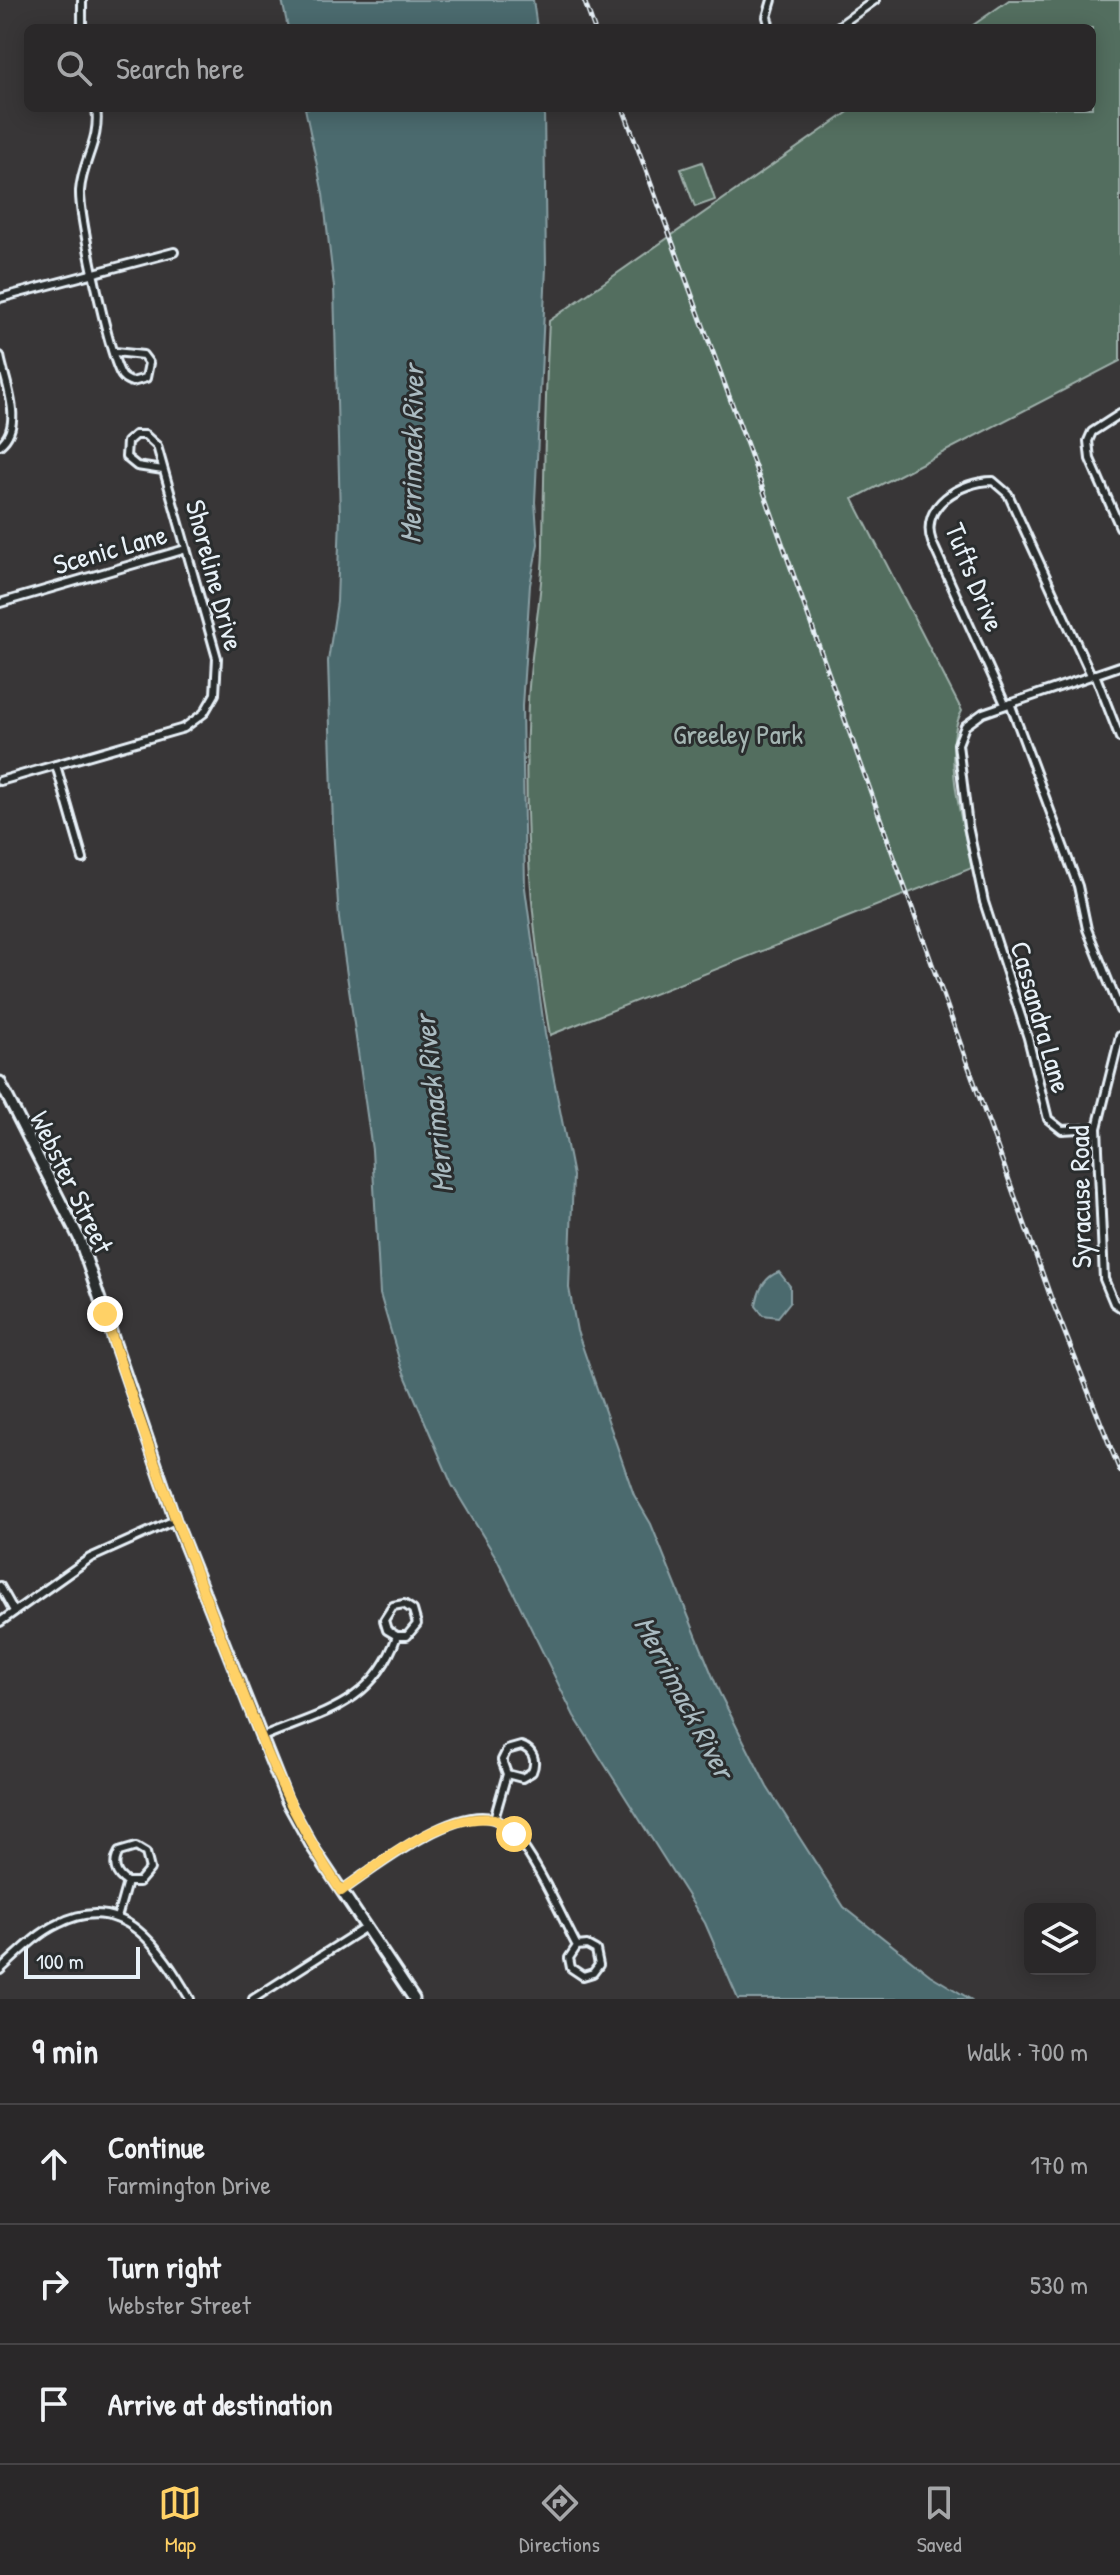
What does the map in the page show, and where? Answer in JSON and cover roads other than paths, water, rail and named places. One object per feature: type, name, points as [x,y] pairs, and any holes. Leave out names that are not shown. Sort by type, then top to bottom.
[{"type":"main road","name":"Webster Street","points":[[0,1082],[79,1238],[175,1520],[260,1738],[299,1825],[414,1999]]},
{"type":"street","points":[[82,0],[82,24]]},
{"type":"street","points":[[769,24],[767,17],[772,0]]},
{"type":"street","points":[[842,24],[875,0]]},
{"type":"street","points":[[96,112],[98,134],[80,189],[93,272],[115,352],[124,378],[137,382],[146,378],[149,368],[143,355],[115,352]]},
{"type":"street","points":[[0,298],[174,252]]},
{"type":"street","points":[[0,356],[13,421],[10,435],[0,445]]},
{"type":"street","points":[[1120,414],[1092,432],[1087,450],[1120,527]]},
{"type":"street","name":"Shoreline Drive","points":[[0,781],[184,728],[210,705],[218,683],[217,658],[163,470],[150,437],[140,434],[127,442],[124,452],[128,461],[163,470]]},
{"type":"street","name":"Tufts Drive","points":[[1008,704],[927,524],[930,515],[943,501],[975,484],[993,481],[1008,494],[1093,675]]},
{"type":"street","name":"Scenic Lane","points":[[0,603],[186,549]]},
{"type":"street","name":"Cassandra Lane","points":[[1097,1128],[1062,1130],[1048,1119],[1028,1038],[997,947],[979,876],[958,744],[965,726],[971,720],[1008,704],[1120,666]]},
{"type":"street","points":[[1093,675],[1120,738]]},
{"type":"street","points":[[1008,704],[1078,886],[1087,929],[1120,1010]]},
{"type":"street","points":[[56,765],[83,859]]},
{"type":"street","name":"Syracuse Road","points":[[1120,1036],[1097,1128],[1104,1279],[1114,1303],[1120,1307]]},
{"type":"street","points":[[0,1622],[90,1558],[175,1520]]},
{"type":"street","points":[[0,1586],[14,1611]]},
{"type":"street","points":[[404,1604],[413,1610],[417,1624],[407,1636],[397,1636],[387,1630],[385,1614],[393,1606],[404,1604]]},
{"type":"street","points":[[260,1738],[362,1692],[381,1673],[397,1636]]},
{"type":"street","points":[[494,1819],[507,1774],[502,1765],[507,1750],[516,1746],[530,1751],[535,1761],[532,1772],[522,1778],[507,1774]]},
{"type":"street","points":[[341,1891],[443,1827],[473,1818],[494,1819],[514,1834],[577,1946]]},
{"type":"street","points":[[136,1847],[149,1858],[150,1869],[139,1882],[127,1882],[115,1869],[116,1857],[124,1849],[136,1847]]},
{"type":"street","points":[[117,1918],[127,1882]]},
{"type":"street","points":[[0,1970],[58,1923],[86,1916],[117,1918],[150,1940],[190,1999]]},
{"type":"street","points":[[253,1999],[366,1927]]},
{"type":"street","points":[[587,1945],[596,1950],[599,1965],[593,1973],[583,1976],[571,1968],[569,1958],[577,1946],[587,1945]]},
{"type":"water","points":[[282,0],[533,0],[536,24],[287,24]]},
{"type":"water","name":"Merrimack River","points":[[306,112],[544,112],[546,268],[535,502],[538,544],[530,585],[522,706],[525,888],[545,1034],[573,1176],[569,1288],[577,1331],[634,1495],[651,1524],[719,1692],[767,1787],[844,1907],[930,1975],[970,1999],[738,1999],[705,1923],[574,1716],[497,1559],[452,1485],[401,1366],[380,1294],[372,1150],[339,919],[328,661],[337,602],[340,515],[334,287],[323,194]]},
{"type":"water","points":[[779,1272],[790,1286],[790,1302],[778,1317],[763,1315],[756,1306],[760,1290],[769,1277]]},
{"type":"railway","points":[[584,0],[593,24]]},
{"type":"railway","points":[[624,112],[749,450],[1051,1298],[1120,1471]]},
{"type":"park label","name":"Greeley Park","points":[[738,734]]}]
